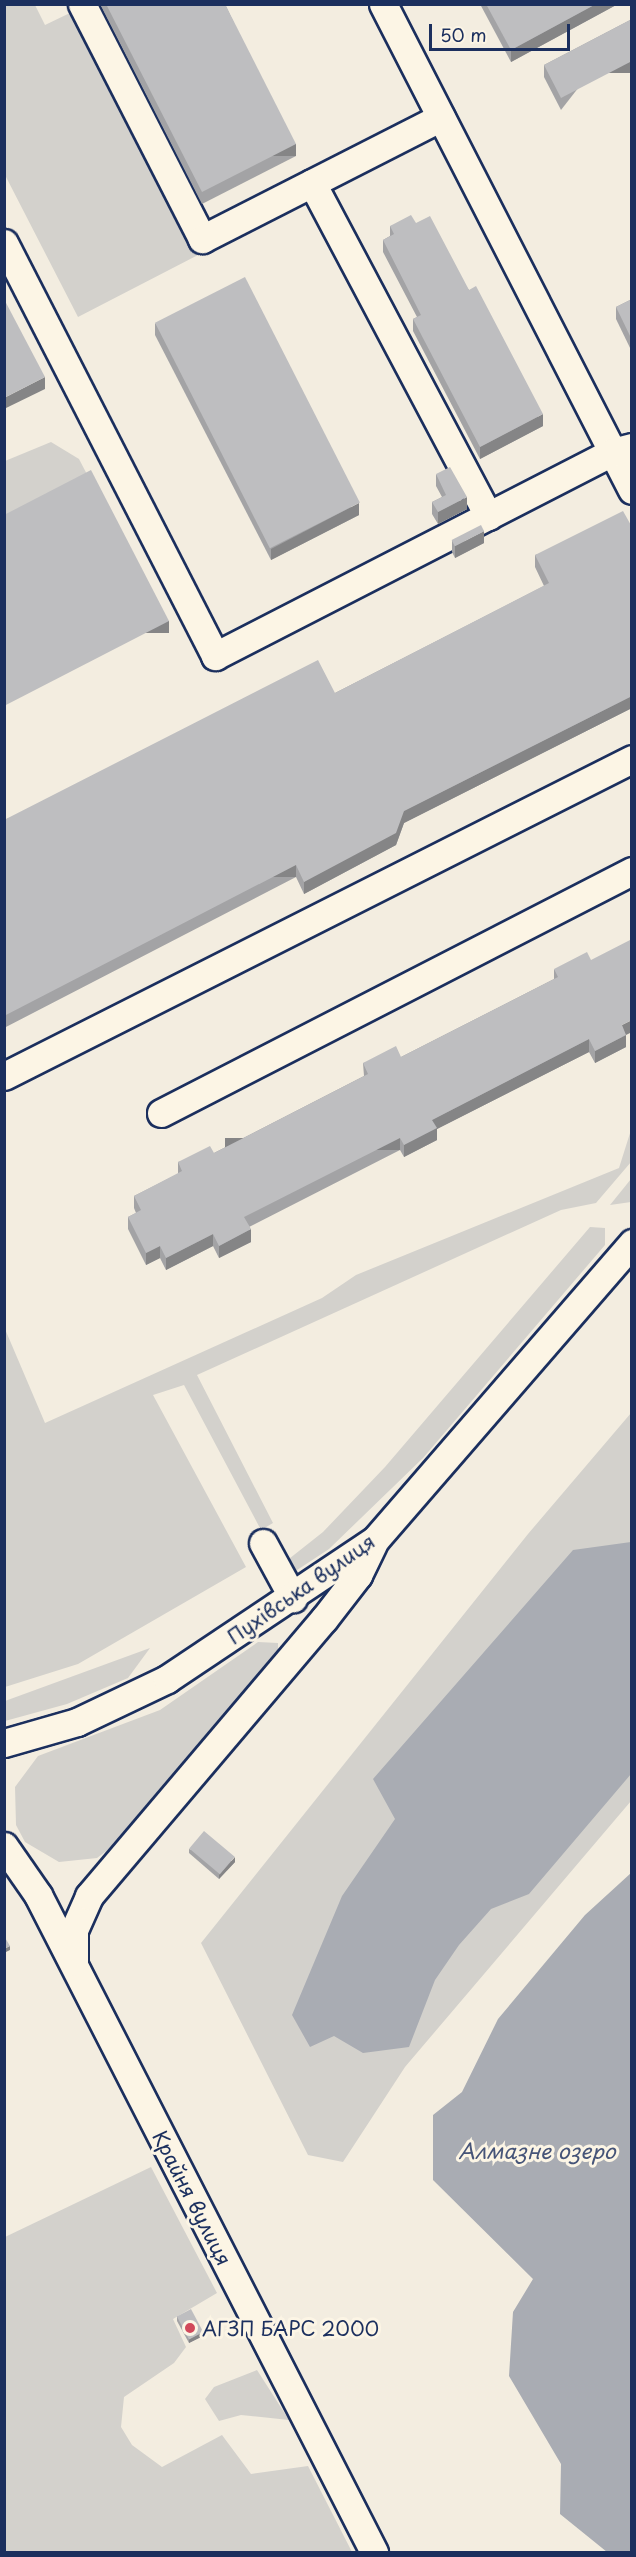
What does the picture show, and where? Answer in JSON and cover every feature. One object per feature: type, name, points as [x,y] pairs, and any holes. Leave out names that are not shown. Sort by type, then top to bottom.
[{"type":"street","points":[[82,4],[202,239],[441,117]]},
{"type":"street","points":[[385,5],[441,117],[622,450],[632,490]]},
{"type":"street","points":[[312,183],[488,516]]},
{"type":"street","points":[[4,243],[215,656],[622,450]]},
{"type":"street","points":[[4,1076],[632,759]]},
{"type":"street","points":[[161,1113],[632,871]]},
{"type":"street","name":"Пухівська вулиця","points":[[4,1743],[128,1700],[293,1598],[375,1540],[632,1243]]},
{"type":"street","points":[[74,1966],[74,1930],[89,1896],[324,1619],[358,1575],[375,1540]]},
{"type":"street","points":[[262,1543],[293,1598]]},
{"type":"street","name":"Крайня вулиця","points":[[4,1846],[38,1895],[374,2553]]},
{"type":"street","points":[[4,1863],[38,1895]]},
{"type":"shaded area","points":[[5,5],[35,5],[45,25],[72,12],[198,255],[78,317],[5,175]]},
{"type":"shaded area","points":[[51,442],[79,459],[91,482],[5,527],[5,461]]},
{"type":"shaded area","points":[[631,1130],[631,1162],[596,1203],[561,1210],[197,1375],[273,1523],[261,1530],[184,1385],[153,1395],[246,1567],[78,1664],[5,1687],[5,1329],[45,1423],[322,1298],[356,1275],[619,1168]]},
{"type":"shaded area","points":[[631,1179],[631,1202],[610,1205]]},
{"type":"shaded area","points":[[590,1227],[605,1228],[605,1245],[423,1458],[329,1549],[291,1574],[280,1566],[323,1532],[385,1467]]},
{"type":"shaded area","points":[[631,1413],[631,1801],[405,2067],[343,2162],[308,2155],[201,1943],[528,1534]]},
{"type":"shaded area","points":[[258,1642],[278,1643],[278,1658],[113,1846],[97,1858],[59,1862],[25,1842],[16,1825],[15,1787],[38,1756],[160,1710]]},
{"type":"shaded area","points":[[150,1648],[128,1678],[67,1704],[5,1721],[5,1701]]},
{"type":"shaded area","points":[[151,2167],[217,2293],[173,2319],[186,2347],[174,2363],[124,2397],[121,2427],[132,2445],[162,2467],[222,2435],[251,2474],[308,2466],[352,2552],[5,2552],[5,2237]]},
{"type":"shaded area","points":[[257,2370],[289,2420],[241,2415],[219,2421],[205,2399],[214,2387]]},
{"type":"water","points":[[631,1542],[631,1774],[529,1894],[491,1909],[459,1945],[435,1980],[409,2047],[363,2053],[334,2036],[310,2047],[292,2015],[342,1896],[395,1819],[373,1779],[573,1550]]},
{"type":"water","name":"Алмазне озеро","points":[[631,1873],[632,2552],[607,2552],[560,2514],[561,2464],[509,2376],[513,2312],[533,2279],[433,2180],[433,2115],[462,2092],[498,2019],[585,1915]]},
{"type":"building","points":[[106,4],[225,4],[296,144],[202,192]]},
{"type":"building","points":[[486,4],[596,4],[511,50]]},
{"type":"building","points":[[632,19],[632,61],[561,98],[544,65]]},
{"type":"building","points":[[411,215],[416,223],[430,216],[469,290],[476,286],[543,414],[480,447],[413,319],[421,315],[383,240],[394,234],[390,226]]},
{"type":"building","points":[[245,277],[360,502],[270,548],[155,323]]},
{"type":"building","points":[[4,299],[45,377],[4,398]]},
{"type":"building","points":[[632,299],[632,340],[616,307]]},
{"type":"building","points":[[450,467],[467,497],[438,512],[432,502],[446,495],[436,474]]},
{"type":"building","points":[[91,470],[169,621],[4,706],[4,515]]},
{"type":"building","points":[[623,511],[632,527],[632,696],[404,811],[396,833],[304,882],[296,865],[4,1016],[4,820],[318,660],[335,693],[549,583],[535,555]]},
{"type":"building","points":[[481,525],[484,531],[455,546],[452,540]]},
{"type":"building","points":[[632,939],[632,1020],[622,1025],[626,1035],[595,1051],[589,1039],[432,1120],[437,1128],[404,1145],[400,1138],[244,1217],[251,1229],[219,1246],[213,1234],[166,1258],[160,1246],[146,1253],[128,1217],[141,1210],[134,1196],[182,1171],[178,1162],[210,1146],[214,1153],[368,1074],[363,1063],[396,1046],[401,1057],[558,977],[554,969],[587,952],[591,960]]},
{"type":"building","points":[[204,1831],[235,1857],[220,1874],[189,1849]]},
{"type":"building","points":[[4,1936],[10,1946],[4,1949]]},
{"type":"building","name":"АГЗП БАРС 2000","points":[[191,2309],[203,2332],[189,2339],[177,2317]]},
{"type":"place","name":"АГЗП БАРС 2000","points":[[190,2328]]}]
